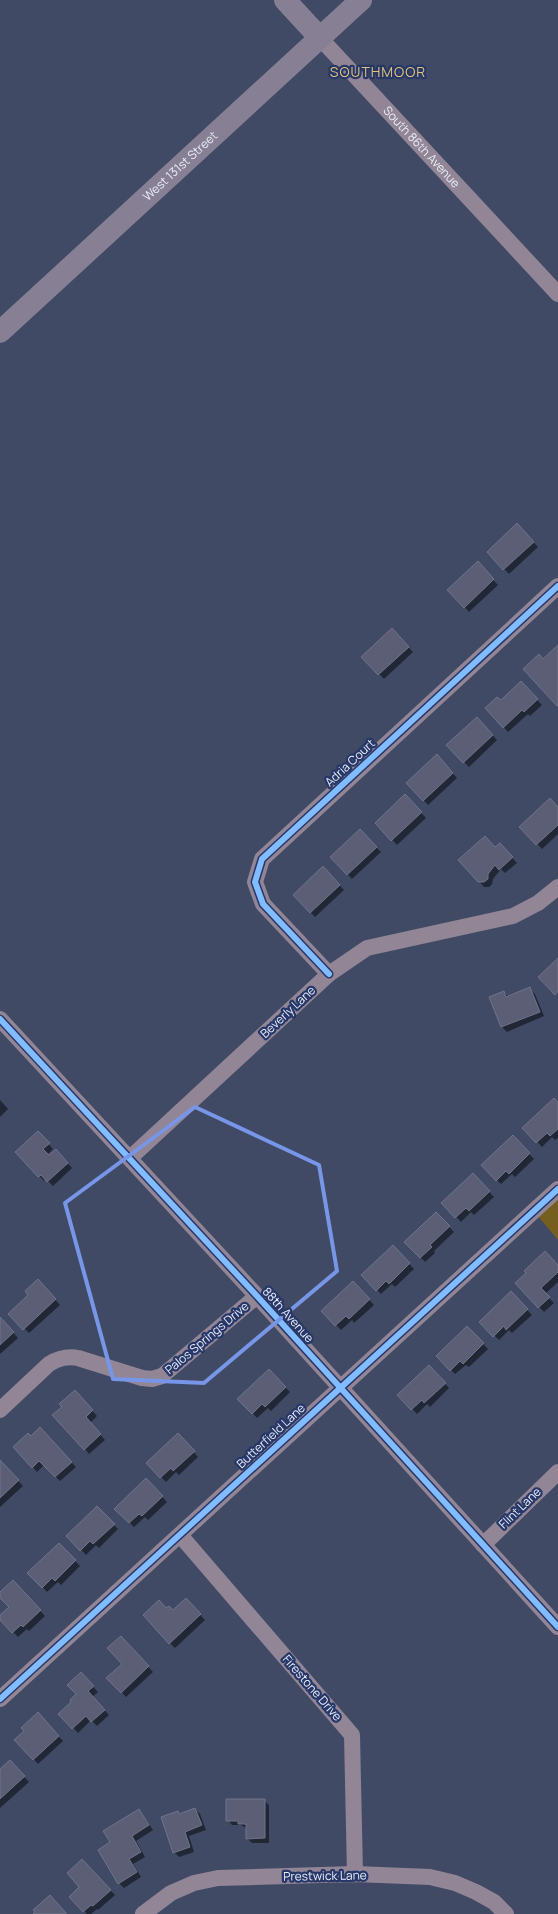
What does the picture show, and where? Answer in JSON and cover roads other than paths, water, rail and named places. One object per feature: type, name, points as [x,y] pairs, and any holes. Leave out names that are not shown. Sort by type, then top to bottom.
[{"type":"street","name":"South 86th Avenue","points":[[284,0],[558,294]]},
{"type":"street","name":"West 131st Street","points":[[0,332],[361,0]]},
{"type":"street","name":"Adria Court","points":[[329,974],[263,904],[255,882],[262,858],[558,586]]},
{"type":"street","name":"Beverly Lane","points":[[130,1158],[329,974],[367,948],[512,916],[538,903],[558,887]]},
{"type":"street","name":"88th Avenue","points":[[0,1019],[257,1296],[558,1627]]},
{"type":"street","name":"Butterfield Lane","points":[[0,1699],[558,1189]]},
{"type":"street","name":"Palos Springs Drive","points":[[0,1410],[50,1364],[58,1359],[78,1358],[142,1378],[152,1379],[162,1376],[257,1296]]},
{"type":"street","name":"Flint Lane","points":[[483,1545],[558,1472]]},
{"type":"street","name":"Firestone Drive","points":[[180,1535],[352,1735],[355,1874]]},
{"type":"street","name":"Prestwick Lane","points":[[143,1914],[171,1893],[194,1883],[218,1878],[355,1874],[430,1877],[455,1883],[488,1899],[506,1914]]},
{"type":"district","name":"SOUTHMOOR","points":[[378,72]]}]
